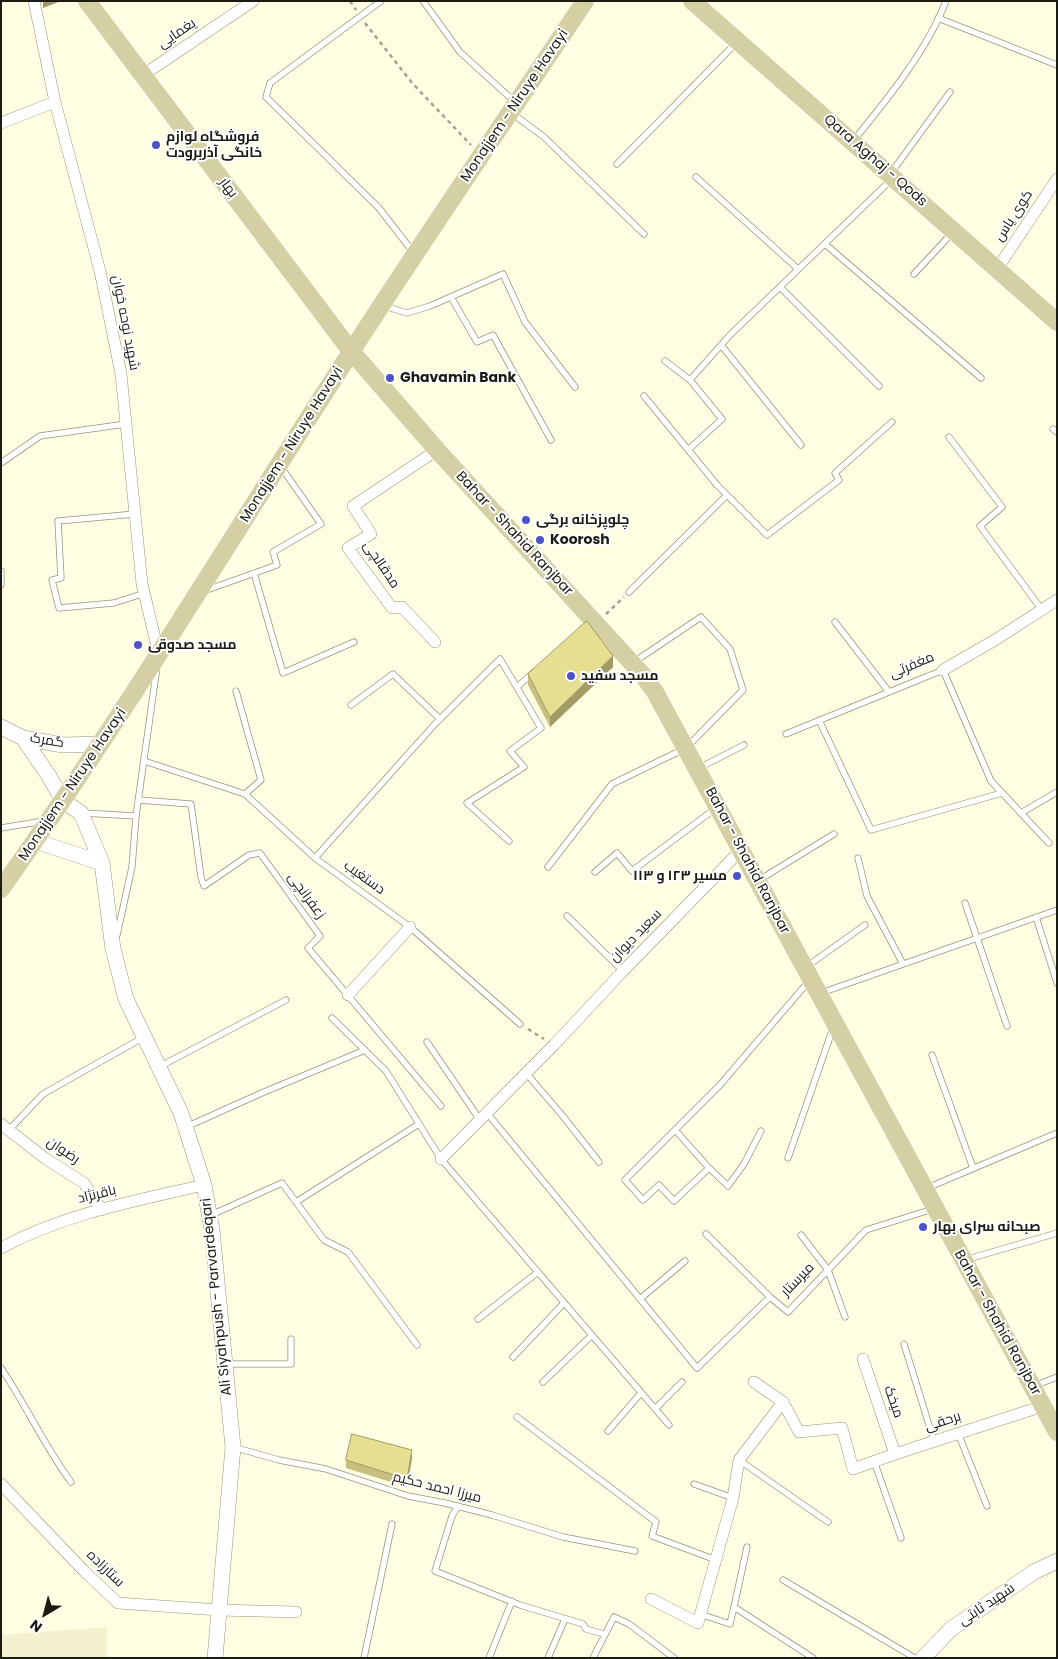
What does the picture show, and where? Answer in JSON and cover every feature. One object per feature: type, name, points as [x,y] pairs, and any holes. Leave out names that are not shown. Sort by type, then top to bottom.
[{"type":"main road","name":"بهار","points":[[87,1],[351,352]]},
{"type":"main road","name":"Monajjem - Niruye Havayi","points":[[1,889],[36,841],[101,744],[351,352],[585,1]]},
{"type":"main road","name":"Qara Aghaj - Qods","points":[[692,1],[1057,322]]},
{"type":"main road","name":"Bahar - Shahid Ranjbar","points":[[351,352],[591,623],[642,674],[655,692],[1057,1432]]},
{"type":"street","name":"شهید نوحه خوان","points":[[34,1],[55,102],[100,271],[121,374],[145,593],[159,655]]},
{"type":"street","name":"یغمایی","points":[[143,75],[253,1]]},
{"type":"street","points":[[1,123],[55,102]]},
{"type":"street","name":"کوی یاس","points":[[997,269],[1057,178]]},
{"type":"street","name":"مدقالچی","points":[[436,450],[353,506],[371,534],[348,548],[392,608],[402,607],[436,642]]},
{"type":"street","name":"مغفرتی","points":[[943,670],[995,640],[1057,600]]},
{"type":"street","name":"گمرک","points":[[1,726],[22,738],[63,745],[101,744]]},
{"type":"street","name":"گمرک","points":[[22,738],[49,776],[63,801]]},
{"type":"street","points":[[63,801],[81,813]]},
{"type":"street","name":"Ali Siyahpush - Parvardeqari","points":[[81,813],[102,863],[113,948],[126,999],[182,1113],[204,1185],[212,1230],[233,1447],[215,1658]]},
{"type":"street","points":[[36,841],[102,863]]},
{"type":"street","name":"سعید دیوان","points":[[441,1159],[554,1045],[741,850]]},
{"type":"street","points":[[348,995],[410,927]]},
{"type":"street","name":"رضوان","points":[[5,1127],[46,1160],[84,1183],[102,1210]]},
{"type":"street","name":"باقرنژاد","points":[[1,1248],[18,1239],[73,1217],[204,1185]]},
{"type":"street","name":"میخک","points":[[863,1359],[895,1454]]},
{"type":"street","points":[[650,1599],[698,1623],[732,1498],[739,1460],[783,1402],[754,1382]]},
{"type":"street","name":"برحقی","points":[[783,1402],[799,1432],[842,1428],[853,1469],[1042,1406]]},
{"type":"street","name":"ستارزاده","points":[[1,1484],[85,1572],[118,1603],[218,1610],[296,1612]]},
{"type":"street","name":"شهید ثابتی","points":[[923,1658],[951,1629],[1034,1572],[1057,1561]]},
{"type":"lane","points":[[381,1],[270,83],[266,98],[378,208],[416,255]]},
{"type":"lane","points":[[423,1],[460,52],[514,108],[644,234]]},
{"type":"lane","points":[[852,142],[896,86],[924,45],[946,1]]},
{"type":"lane","points":[[938,18],[1057,65]]},
{"type":"lane","points":[[617,164],[738,40]]},
{"type":"lane","points":[[690,380],[721,345],[892,176],[950,92]]},
{"type":"lane","points":[[696,177],[798,269]]},
{"type":"lane","points":[[914,274],[954,231]]},
{"type":"lane","points":[[825,244],[981,378]]},
{"type":"lane","points":[[382,305],[407,312],[430,306],[503,274],[525,322],[575,387]]},
{"type":"lane","points":[[780,286],[879,386]]},
{"type":"lane","points":[[451,297],[477,342],[494,335],[551,440]]},
{"type":"lane","points":[[721,345],[801,445]]},
{"type":"lane","points":[[665,360],[690,380],[722,419],[688,450]]},
{"type":"lane","points":[[644,396],[727,495],[767,535],[838,480],[836,473],[892,422]]},
{"type":"lane","points":[[1,463],[40,436],[126,424]]},
{"type":"lane","points":[[949,437],[1002,507],[980,526],[1042,610]]},
{"type":"lane","points":[[199,592],[277,565],[273,552],[321,524],[279,465]]},
{"type":"lane","points":[[629,592],[727,495]]},
{"type":"lane","points":[[135,514],[58,521],[61,578],[52,580],[59,608],[114,603],[145,593]]},
{"type":"lane","points":[[1,571],[1,585]]},
{"type":"lane","points":[[254,573],[283,673],[354,642]]},
{"type":"lane","points":[[548,867],[612,784],[686,748],[743,690],[730,649],[701,617],[632,663]]},
{"type":"lane","points":[[835,622],[889,692]]},
{"type":"lane","points":[[113,948],[132,867],[138,800],[159,655]]},
{"type":"lane","points":[[315,858],[440,719],[500,659],[541,728],[510,751],[524,768],[467,803],[509,842]]},
{"type":"lane","points":[[517,687],[537,669]]},
{"type":"lane","points":[[943,670],[991,781],[1049,843]]},
{"type":"lane","name":"مغفرتی","points":[[786,734],[943,670]]},
{"type":"lane","points":[[351,705],[392,674],[440,719]]},
{"type":"lane","points":[[236,691],[261,780],[245,794]]},
{"type":"lane","points":[[819,720],[870,830],[1002,793]]},
{"type":"lane","points":[[697,769],[744,745]]},
{"type":"lane","name":"دستغیب","points":[[144,760],[245,794],[315,858],[410,927],[520,1024]]},
{"type":"lane","points":[[1021,813],[1057,792]]},
{"type":"lane","name":"زعفرانچی","points":[[138,800],[191,804],[201,877],[204,886],[249,855],[260,853],[320,936],[308,948],[442,1106]]},
{"type":"lane","points":[[595,872],[617,853],[632,871],[718,807]]},
{"type":"lane","points":[[81,813],[136,816]]},
{"type":"lane","points":[[1,828],[49,821]]},
{"type":"lane","points":[[757,881],[834,834]]},
{"type":"lane","points":[[858,858],[867,896],[902,964]]},
{"type":"lane","points":[[965,904],[1007,1026]]},
{"type":"lane","points":[[811,980],[902,964],[1057,910]]},
{"type":"lane","points":[[567,916],[623,971]]},
{"type":"lane","points":[[1036,917],[1057,984]]},
{"type":"lane","points":[[709,1168],[674,1201],[658,1185],[643,1200],[625,1180],[720,1085],[811,980],[865,926]]},
{"type":"lane","points":[[159,1067],[286,1000]]},
{"type":"lane","points":[[332,1018],[386,1071],[441,1159],[669,1425]]},
{"type":"lane","points":[[788,1158],[834,1023]]},
{"type":"lane","points":[[5,1127],[43,1094],[144,1036]]},
{"type":"lane","points":[[427,1042],[483,1117],[640,1299],[685,1261]]},
{"type":"lane","points":[[186,1127],[365,1050]]},
{"type":"lane","points":[[932,1055],[973,1168]]},
{"type":"lane","points":[[526,1073],[599,1162]]},
{"type":"lane","points":[[296,1202],[419,1124]]},
{"type":"lane","points":[[676,1131],[728,1186],[744,1164],[761,1131]]},
{"type":"lane","points":[[925,1189],[1057,1133]]},
{"type":"lane","points":[[209,1216],[282,1183],[324,1240],[348,1252],[417,1345]]},
{"type":"lane","name":"میرستار","points":[[640,1299],[697,1368],[770,1297],[788,1312],[866,1230],[935,1208]]},
{"type":"lane","points":[[964,1261],[1057,1233]]},
{"type":"lane","points":[[706,1234],[770,1297]]},
{"type":"lane","points":[[802,1235],[828,1270],[845,1316]]},
{"type":"lane","points":[[478,1318],[538,1272]]},
{"type":"lane","points":[[513,1357],[564,1303]]},
{"type":"lane","points":[[543,1382],[592,1335]]},
{"type":"lane","points":[[225,1364],[291,1364],[291,1339]]},
{"type":"lane","points":[[904,1344],[934,1441]]},
{"type":"lane","points":[[1,1368],[14,1386],[60,1467],[71,1482]]},
{"type":"lane","points":[[1032,1387],[1057,1377]]},
{"type":"lane","points":[[655,1409],[682,1382]]},
{"type":"lane","points":[[608,1431],[641,1393]]},
{"type":"lane","points":[[517,1417],[656,1522],[652,1536],[716,1560]]},
{"type":"lane","points":[[958,1433],[987,1506]]},
{"type":"lane","name":"میرزا احمد حکیم","points":[[233,1447],[279,1460],[326,1469],[408,1496],[458,1506],[563,1537],[635,1551]]},
{"type":"lane","points":[[739,1460],[828,1522]]},
{"type":"lane","points":[[874,1461],[901,1538]]},
{"type":"lane","points":[[694,1484],[732,1498]]},
{"type":"lane","points":[[458,1506],[452,1516],[435,1571],[520,1605],[583,1624],[586,1629],[604,1634]]},
{"type":"lane","points":[[364,1658],[392,1524]]},
{"type":"lane","points":[[700,1614],[730,1624],[747,1548]]},
{"type":"lane","points":[[783,1580],[915,1658]]},
{"type":"lane","points":[[489,1658],[512,1601]]},
{"type":"lane","points":[[734,1607],[813,1658]]},
{"type":"lane","points":[[593,1658],[614,1617],[628,1624],[674,1658]]},
{"type":"lane","points":[[548,1658],[565,1619]]},
{"type":"path","points":[[350,1],[372,32],[414,84],[481,157]]},
{"type":"path","points":[[591,623],[629,592]]},
{"type":"path","points":[[520,1024],[554,1045]]},
{"type":"shaded area","points":[[107,1627],[107,1658],[1,1658],[1,1635]]},
{"type":"building","name":"مسجد سفید","points":[[587,621],[613,656],[550,717],[528,674]]},
{"type":"building","points":[[352,1434],[412,1450],[407,1479],[346,1460]]},
{"type":"place","name":"فروشگاه لوازم خانگی آذربرودت","points":[[156,145]]},
{"type":"place","name":"Ghavamin Bank","points":[[390,378]]},
{"type":"place","name":"چلوپزخانه برگی","points":[[526,520]]},
{"type":"place","name":"Koorosh","points":[[540,540]]},
{"type":"place","name":"مسجد صدوقی","points":[[138,645]]},
{"type":"place","name":"مسجد سفید","points":[[571,676]]},
{"type":"place","name":"مسیر ۱۲۳ و ۱۱۳","points":[[737,876]]},
{"type":"place","name":"صبحانه سرای بهار","points":[[923,1227]]}]
